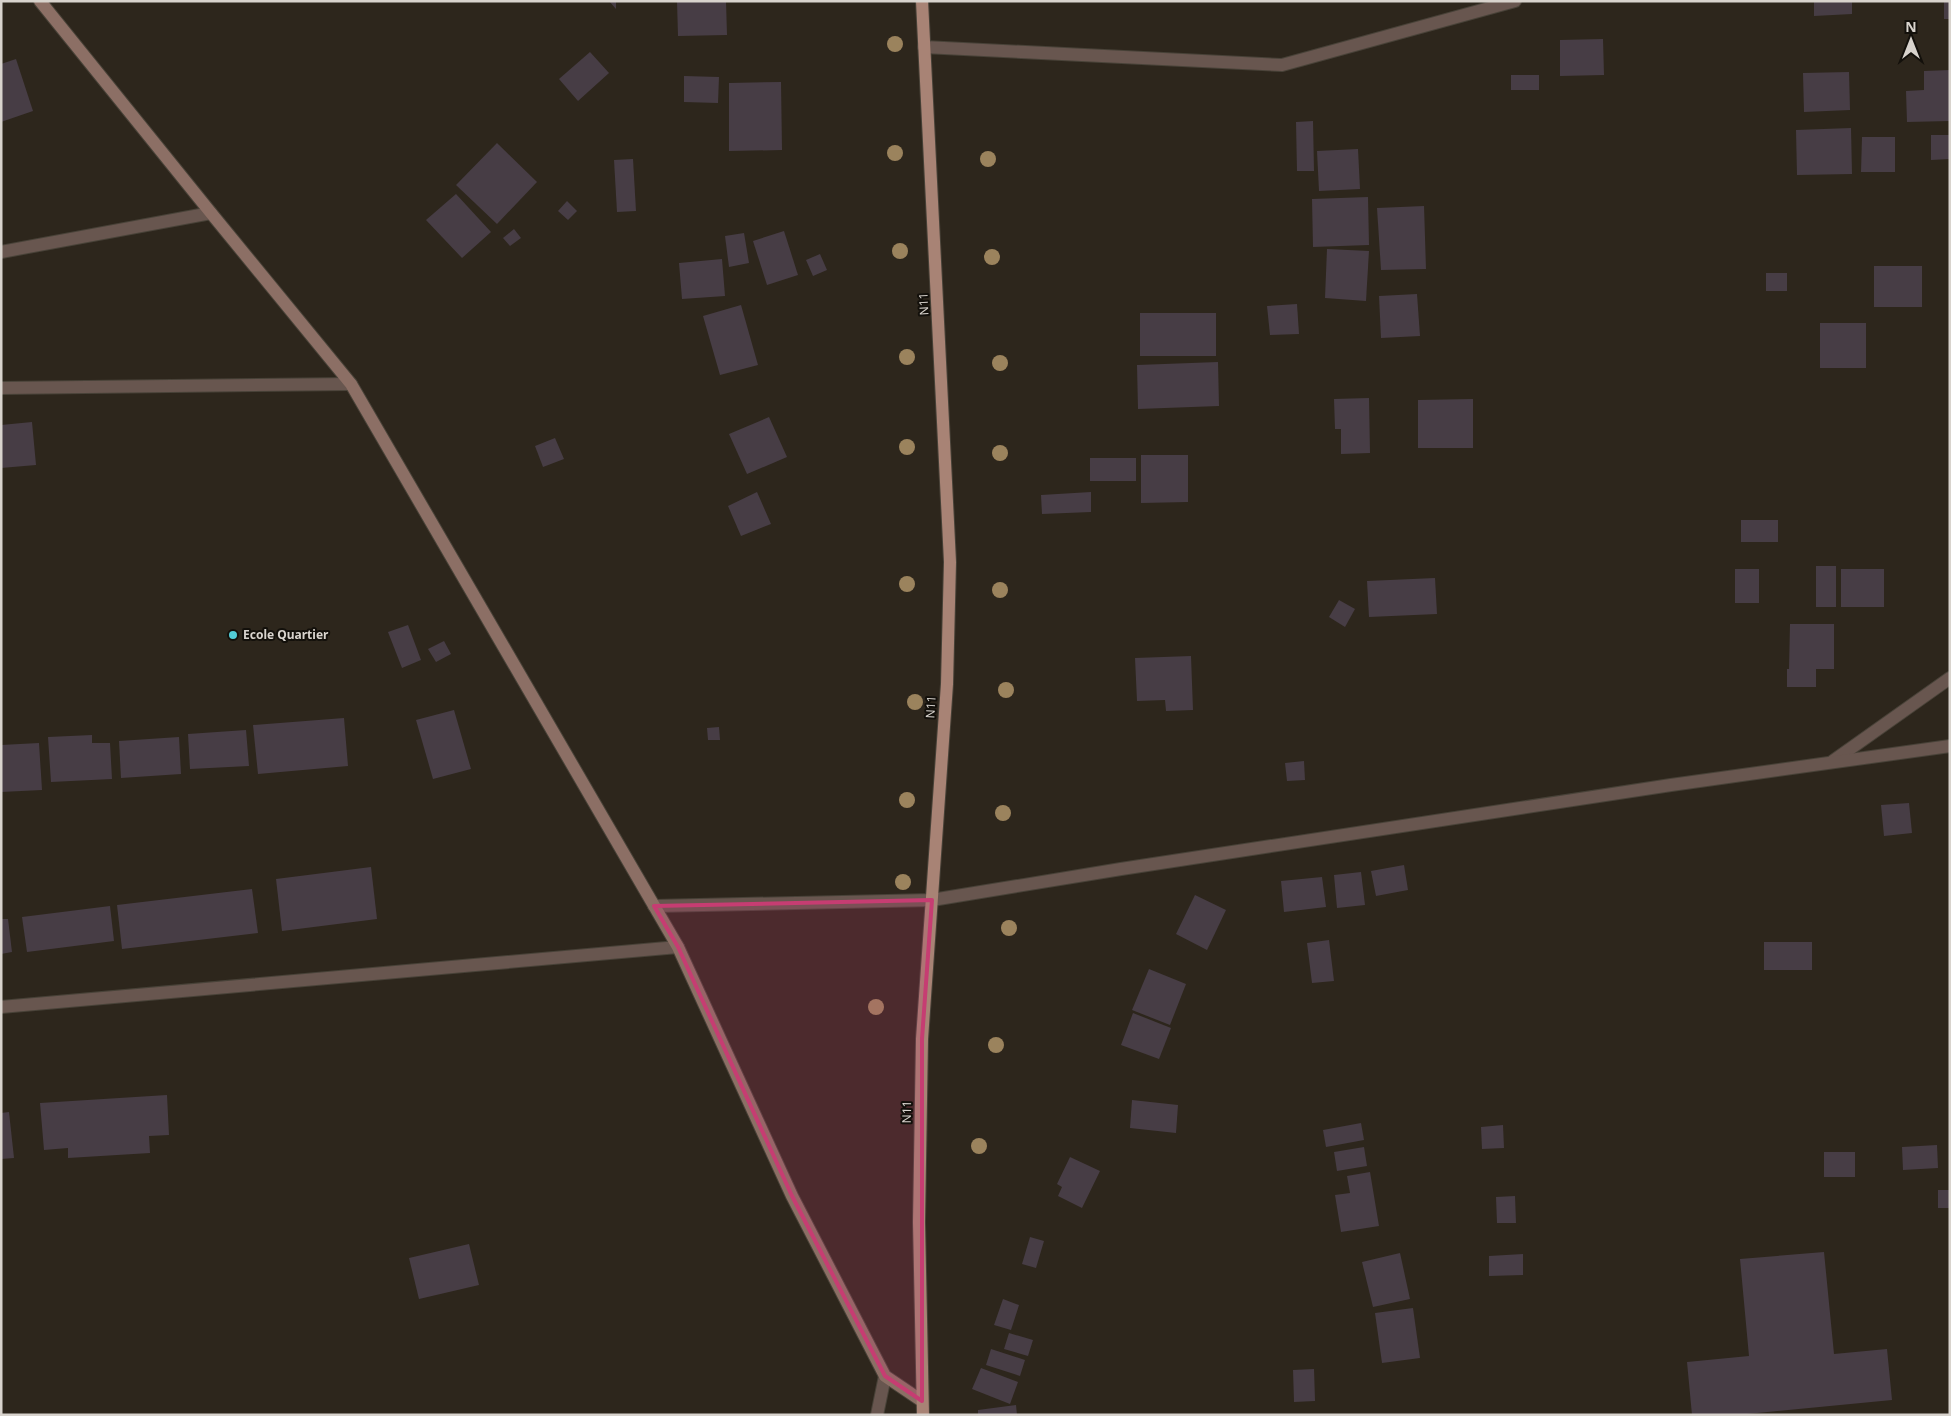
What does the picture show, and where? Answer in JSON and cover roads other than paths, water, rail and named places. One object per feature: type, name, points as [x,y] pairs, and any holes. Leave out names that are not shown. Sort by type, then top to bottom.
[{"type":"main road","points":[[40,1],[351,384],[678,947],[792,1196],[885,1376],[922,1401]]},
{"type":"main road","name":"N11","points":[[922,1],[950,562],[947,684],[922,1040],[920,1222],[923,1415]]},
{"type":"street","points":[[924,47],[1282,65],[1515,1]]},
{"type":"street","points":[[1,252],[211,213]]},
{"type":"street","points":[[1,388],[351,384]]},
{"type":"street","points":[[1830,762],[1950,678]]},
{"type":"street","points":[[654,906],[932,900],[1121,869],[1671,785],[1950,746]]},
{"type":"street","points":[[1,1007],[678,947]]},
{"type":"street","points":[[876,1415],[885,1376]]},
{"type":"place","name":"Ecole Quartier","points":[[233,635]]}]
